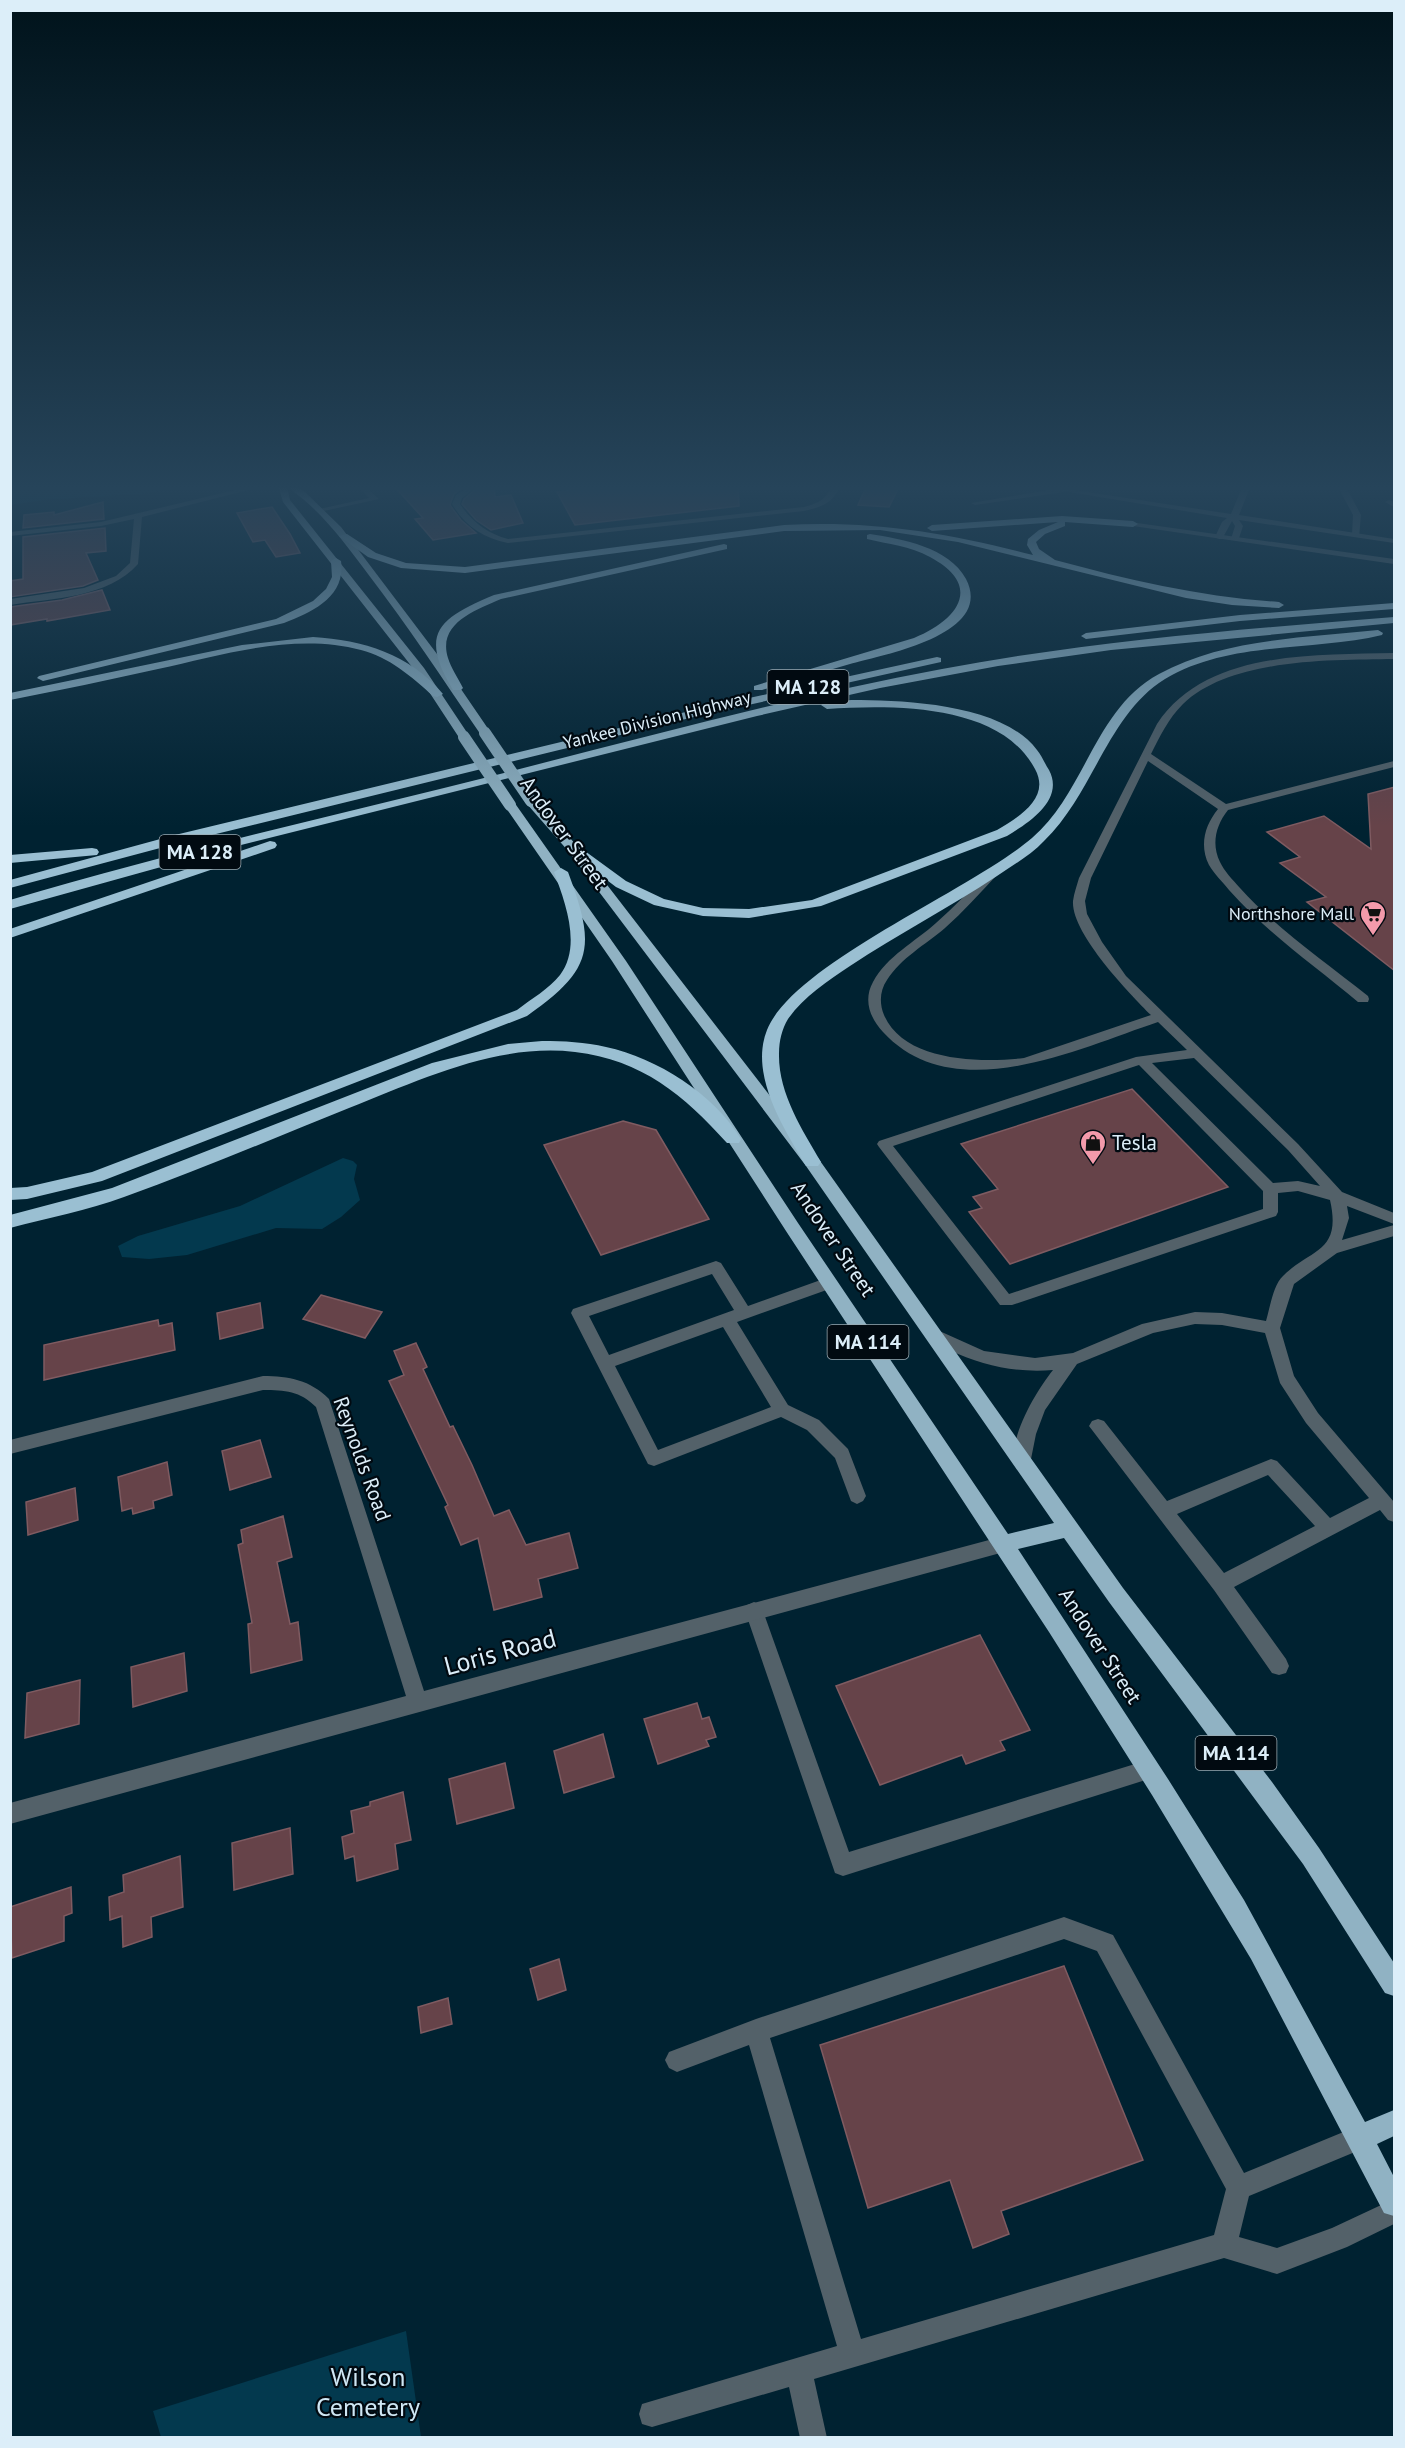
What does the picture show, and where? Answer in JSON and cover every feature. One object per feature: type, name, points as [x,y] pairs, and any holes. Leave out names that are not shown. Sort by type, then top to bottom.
[{"type":"highway","points":[[10,686],[256,626],[293,615],[320,599]]},
{"type":"highway","name":"Andover Street","points":[[365,599],[437,694],[510,805],[561,872],[669,1033],[734,1139],[1004,1544],[1211,1868],[1272,1973],[1395,2204]]},
{"type":"highway","name":"Andover Street","points":[[391,599],[457,688],[531,801],[573,849],[812,1162],[1116,1595],[1264,1790],[1311,1856],[1395,1984]]},
{"type":"highway","points":[[457,688],[442,657],[441,636],[453,620],[479,603],[491,599]]},
{"type":"highway","points":[[597,738],[916,641],[948,625],[957,616],[965,599]]},
{"type":"highway","points":[[1218,599],[1244,603],[1310,606],[1395,604]]},
{"type":"highway","points":[[1071,638],[1229,619],[1395,604]]},
{"type":"highway","name":"Yankee Division Highway","points":[[10,905],[131,870],[885,684],[1057,652],[1226,633],[1395,620]]},
{"type":"highway","points":[[812,1162],[785,1111],[774,1084],[770,1059],[773,1033],[784,1014],[804,993],[831,973],[994,872],[1051,828],[1074,798],[1122,711],[1139,692],[1163,675],[1196,662],[1237,652],[1395,631]]},
{"type":"highway","points":[[10,697],[243,648],[298,641],[345,643],[381,653],[412,671],[437,694]]},
{"type":"highway","name":"Yankee Division Highway","points":[[10,884],[232,827],[820,684],[994,650]]},
{"type":"highway","points":[[573,849],[638,893],[662,903],[721,914],[764,913],[816,903],[1002,833],[1031,814],[1041,802],[1045,790],[1046,779],[1043,768],[1027,746],[995,726],[950,711],[902,704],[831,705],[770,713],[704,727]]},
{"type":"highway","points":[[10,934],[390,805]]},
{"type":"highway","points":[[10,859],[70,855],[232,827]]},
{"type":"highway","points":[[10,1194],[27,1194],[115,1170],[522,1012],[556,987],[573,965],[576,947],[575,922],[571,899],[561,872]]},
{"type":"highway","points":[[10,1222],[117,1193],[438,1067],[473,1055],[512,1047],[542,1044],[578,1047],[611,1053],[640,1063],[670,1080],[700,1103],[734,1139]]},
{"type":"highway","points":[[1004,1544],[1068,1528]]},
{"type":"highway","points":[[1358,2138],[1395,2123]]},
{"type":"street","points":[[10,602],[27,599]]},
{"type":"street","points":[[1332,1249],[1342,1218],[1337,1196],[1293,1147],[1122,979],[1102,951],[1081,914],[1079,901],[1085,878],[1158,730],[1174,708],[1196,688],[1247,670],[1288,663],[1395,656]]},
{"type":"street","points":[[1145,755],[1224,808]]},
{"type":"street","points":[[1363,999],[1249,903],[1215,864],[1210,838],[1213,821],[1224,808],[1395,764]]},
{"type":"street","points":[[994,872],[940,925],[894,963],[882,977],[875,989],[874,1002],[877,1016],[895,1037],[912,1049],[934,1058],[958,1064],[1002,1066],[1025,1062],[1159,1017]]},
{"type":"street","points":[[1141,1060],[1270,1189],[1271,1212],[1006,1301],[884,1144],[1141,1060],[1199,1053]]},
{"type":"street","points":[[1270,1189],[1299,1186],[1337,1196],[1395,1219]]},
{"type":"street","points":[[1395,1231],[1332,1249],[1287,1281],[1272,1328],[1286,1378],[1312,1418],[1395,1514]]},
{"type":"street","points":[[744,1313],[716,1267],[579,1313],[654,1459],[782,1410]]},
{"type":"street","points":[[605,1363],[829,1283]]},
{"type":"street","points":[[931,1333],[967,1352],[1009,1363],[1053,1363],[1072,1359],[1160,1325],[1198,1318],[1272,1328]]},
{"type":"street","points":[[727,1320],[782,1410],[813,1425],[842,1454],[857,1496]]},
{"type":"street","points":[[1023,1464],[1024,1443],[1037,1406],[1072,1359]]},
{"type":"street","name":"Reynolds Road","points":[[10,1447],[263,1383],[291,1383],[310,1390],[323,1404],[418,1701]]},
{"type":"street","points":[[1098,1426],[1221,1584],[1279,1666]]},
{"type":"street","points":[[1164,1511],[1271,1466],[1328,1528]]},
{"type":"street","points":[[1221,1584],[1382,1500]]},
{"type":"street","name":"Loris Road","points":[[10,1814],[418,1701],[1004,1544]]},
{"type":"street","points":[[754,1611],[843,1865],[1148,1770]]},
{"type":"street","points":[[677,2060],[756,2031],[1064,1928],[1105,1943],[1239,2188],[1224,2245]]},
{"type":"street","points":[[756,2031],[852,2353]]},
{"type":"street","points":[[1239,2188],[1358,2138]]},
{"type":"street","points":[[652,2414],[852,2353],[1224,2245],[1277,2261],[1338,2238],[1395,2211]]},
{"type":"street","points":[[798,2369],[814,2438]]},
{"type":"green space","points":[[343,1158],[357,1165],[354,1179],[360,1200],[341,1217],[322,1229],[276,1228],[187,1255],[149,1259],[122,1257],[118,1246],[138,1236],[240,1206]]},
{"type":"green space","name":"Wilson Cemetery","points":[[406,2331],[421,2437],[161,2437],[153,2411]]},
{"type":"building","points":[[106,599],[110,610],[10,625],[10,607],[62,600]]},
{"type":"building","points":[[1395,787],[1395,971],[1307,902],[1326,897],[1280,863],[1300,857],[1267,832],[1324,816],[1371,849],[1368,794]]},
{"type":"building","name":"Tesla","points":[[1132,1089],[1228,1187],[1010,1264],[969,1212],[982,1208],[973,1197],[998,1189],[961,1144]]},
{"type":"building","points":[[623,1121],[656,1130],[709,1219],[601,1255],[544,1145]]},
{"type":"building","points":[[321,1295],[382,1312],[365,1338],[303,1319]]},
{"type":"building","points":[[260,1303],[263,1328],[220,1339],[217,1313]]},
{"type":"building","points":[[158,1320],[159,1326],[172,1323],[175,1350],[44,1380],[44,1345]]},
{"type":"building","points":[[416,1343],[427,1367],[423,1369],[450,1427],[453,1426],[472,1465],[494,1516],[509,1510],[526,1545],[569,1533],[578,1568],[538,1579],[542,1597],[494,1610],[478,1538],[461,1545],[445,1507],[448,1505],[389,1381],[404,1375],[394,1351]]},
{"type":"building","points":[[260,1440],[271,1477],[230,1490],[222,1451]]},
{"type":"building","points":[[167,1462],[172,1495],[153,1501],[154,1508],[133,1514],[132,1508],[122,1511],[118,1477]]},
{"type":"building","points":[[75,1488],[78,1520],[28,1535],[26,1502]]},
{"type":"building","points":[[283,1516],[292,1557],[277,1562],[290,1624],[298,1622],[302,1660],[251,1673],[248,1624],[252,1623],[238,1545],[243,1543],[241,1530]]},
{"type":"building","points":[[980,1635],[1030,1730],[1000,1741],[1005,1750],[966,1764],[962,1755],[880,1785],[836,1686]]},
{"type":"building","points":[[184,1653],[187,1691],[133,1707],[131,1667]]},
{"type":"building","points":[[80,1680],[79,1724],[25,1738],[27,1693]]},
{"type":"building","points":[[697,1703],[702,1719],[709,1717],[716,1737],[706,1740],[709,1746],[658,1764],[644,1719]]},
{"type":"building","points":[[603,1734],[614,1777],[564,1793],[554,1751]]},
{"type":"building","points":[[505,1763],[514,1808],[457,1824],[449,1779]]},
{"type":"building","points":[[403,1792],[411,1840],[395,1844],[398,1869],[357,1881],[354,1856],[345,1859],[342,1837],[354,1833],[351,1811],[370,1806],[370,1802]]},
{"type":"building","points":[[290,1828],[293,1874],[234,1890],[232,1843]]},
{"type":"building","points":[[180,1856],[183,1907],[151,1917],[152,1937],[123,1947],[122,1916],[110,1920],[109,1897],[124,1892],[123,1875]]},
{"type":"building","points":[[71,1887],[72,1913],[64,1916],[64,1941],[12,1958],[10,1907]]},
{"type":"building","points":[[559,1959],[566,1990],[538,2000],[530,1969]]},
{"type":"building","points":[[1064,1966],[1143,2160],[1001,2211],[1009,2234],[973,2248],[950,2180],[868,2208],[820,2045]]},
{"type":"building","points":[[448,1998],[452,2024],[421,2033],[418,2007]]},
{"type":"place","name":"Northshore Mall","points":[[1373,937]]},
{"type":"place","name":"Tesla","points":[[1093,1166]]}]
